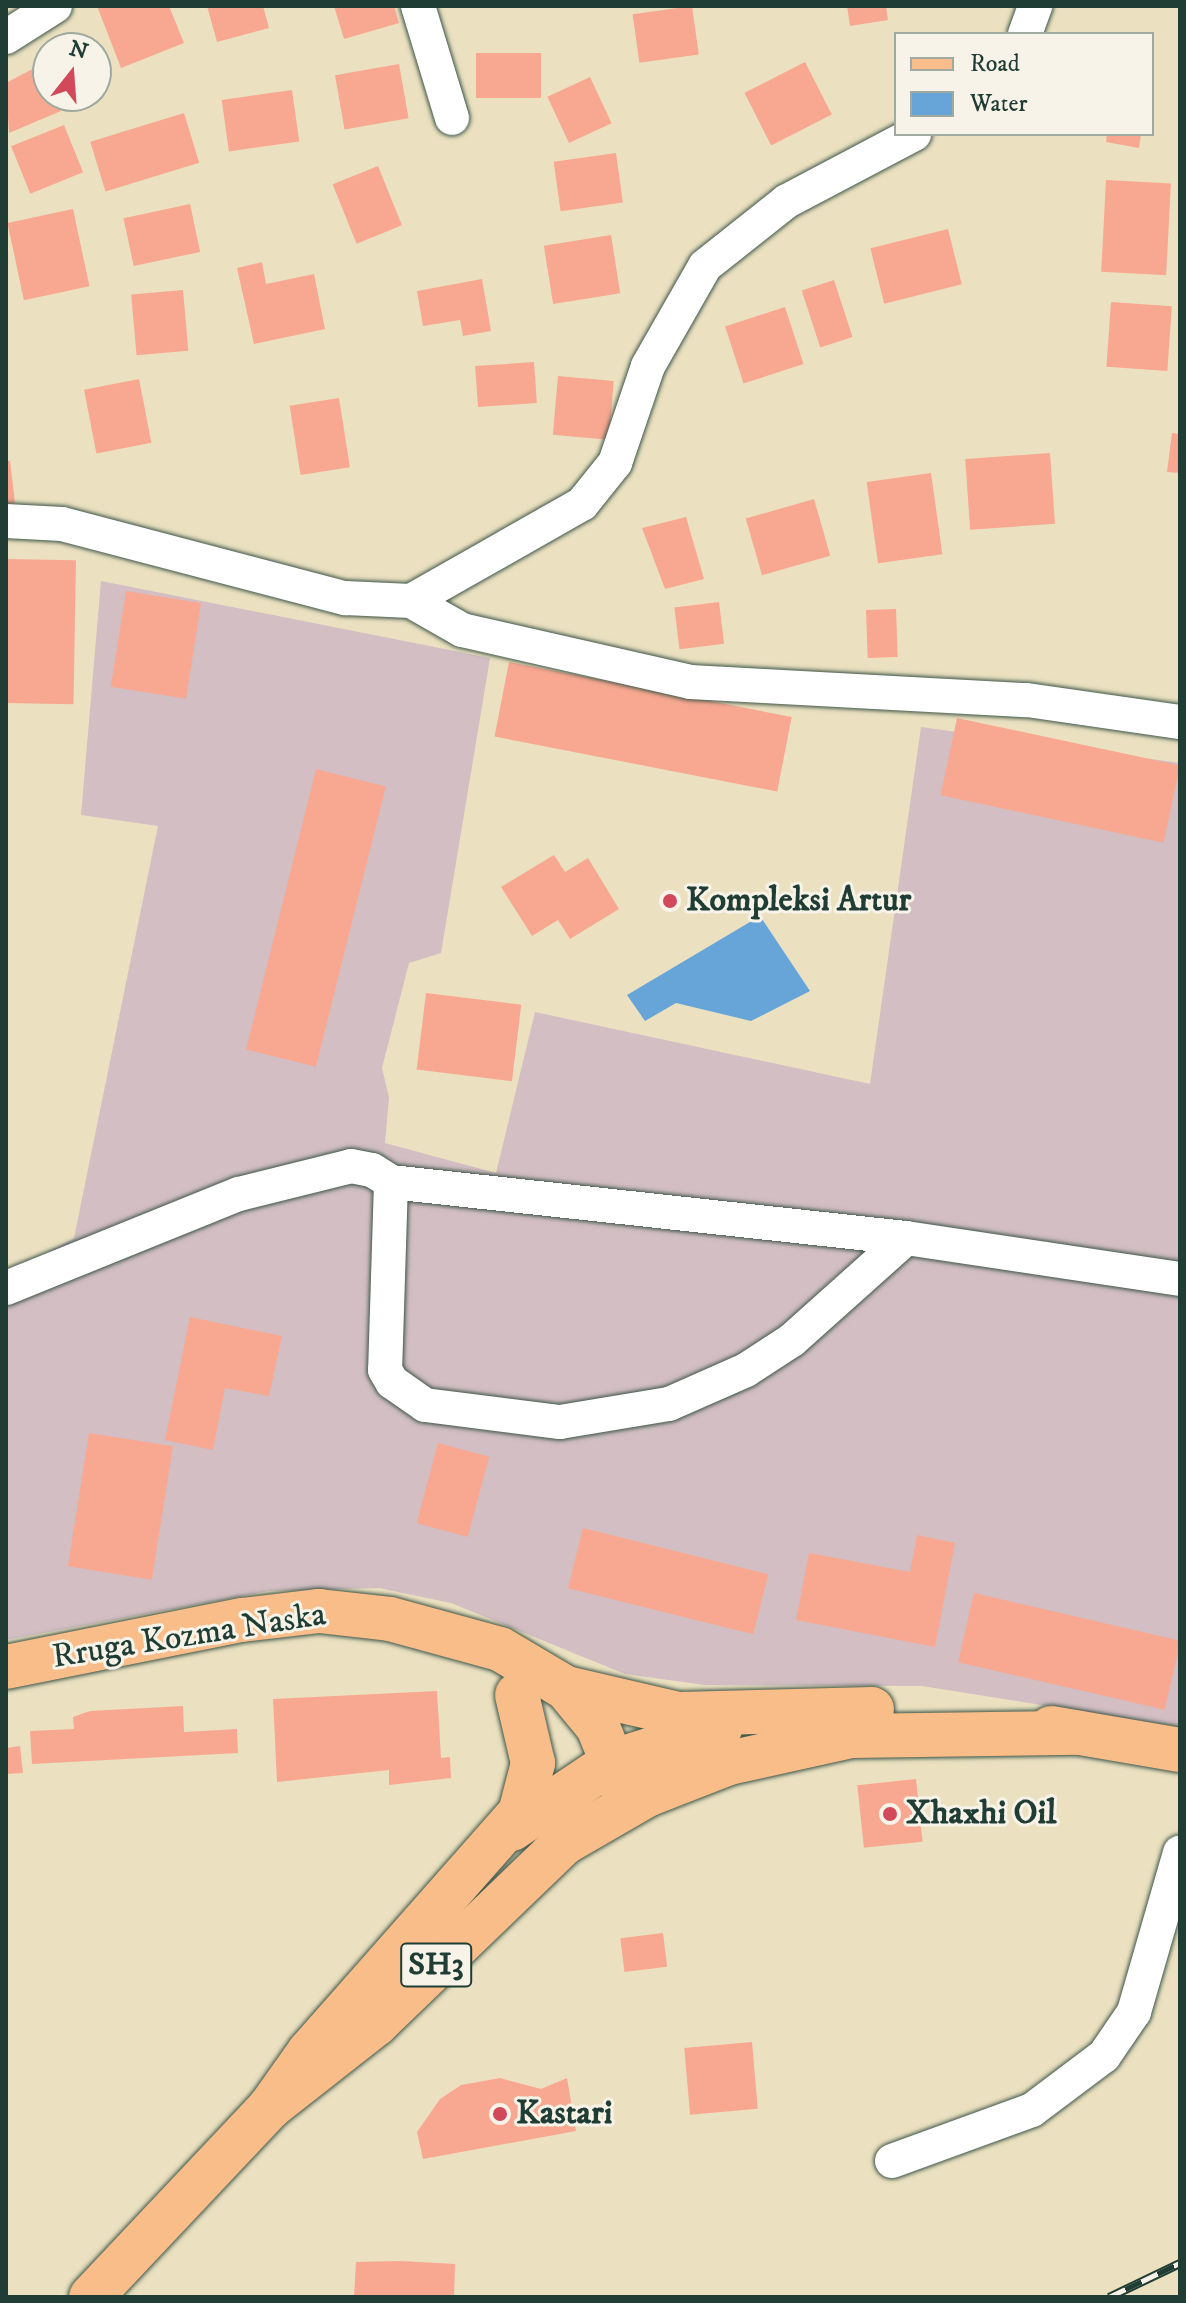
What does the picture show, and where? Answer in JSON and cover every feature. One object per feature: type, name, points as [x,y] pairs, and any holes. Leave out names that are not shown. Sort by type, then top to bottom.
[{"type":"main road","name":"Rruga Kozma Naska","points":[[6,1667],[319,1611],[419,1626],[500,1649],[566,1688],[613,1812]]},
{"type":"main road","name":"Rruga Kozma Naska","points":[[419,1626],[465,1651],[596,1770]]},
{"type":"main road","points":[[566,1688],[649,1711],[794,1714]]},
{"type":"main road","points":[[497,1841],[520,1813],[533,1763],[517,1695]]},
{"type":"main road","name":"SH3","points":[[91,2297],[270,2107],[309,2052],[497,1841],[596,1770],[794,1714],[916,1709],[1180,1750]]},
{"type":"main road","name":"SH3","points":[[270,2107],[376,2024],[514,1887],[613,1812],[729,1763],[851,1736],[1079,1733]]},
{"type":"street","points":[[6,37],[55,6]]},
{"type":"street","points":[[418,6],[452,118]]},
{"type":"street","points":[[1026,32],[1035,6]]},
{"type":"street","points":[[411,601],[582,504],[615,463],[648,366],[705,266],[787,201],[910,136]]},
{"type":"street","points":[[6,521],[62,524],[345,598],[411,601],[462,630],[690,682],[1027,700],[1180,722]]},
{"type":"street","points":[[6,1288],[114,1240],[298,1175],[351,1166],[391,1182],[906,1238],[1180,1279]]},
{"type":"street","points":[[391,1182],[385,1370],[425,1405],[560,1422],[669,1404],[792,1340],[906,1238]]},
{"type":"street","points":[[892,2161],[1032,2110],[1104,2056],[1134,2012],[1180,1853]]},
{"type":"shaded area","points":[[101,581],[490,658],[441,953],[409,963],[382,1068],[389,1098],[385,1143],[496,1173],[535,1012],[870,1084],[921,727],[1180,763],[1180,1727],[922,1686],[705,1685],[625,1674],[451,1603],[379,1588],[269,1591],[6,1640],[6,1275],[74,1238],[158,826],[81,815]]},
{"type":"water","points":[[760,916],[810,991],[751,1021],[676,1003],[645,1021],[627,995]]},
{"type":"building","points":[[97,6],[169,6],[184,43],[121,68],[112,45],[112,32],[107,32]]},
{"type":"building","points":[[207,6],[263,6],[269,28],[217,42]]},
{"type":"building","points":[[334,6],[394,6],[399,23],[344,39]]},
{"type":"building","points":[[692,6],[699,55],[639,63],[633,14]]},
{"type":"building","points":[[847,6],[886,6],[888,20],[850,26]]},
{"type":"building","points":[[476,53],[541,53],[541,98],[476,98]]},
{"type":"building","points":[[805,62],[832,115],[771,145],[744,93]]},
{"type":"building","points":[[399,64],[409,118],[345,129],[335,75]]},
{"type":"building","points":[[32,69],[32,112],[59,112],[9,133],[6,83]]},
{"type":"building","points":[[590,77],[612,123],[569,143],[547,97]]},
{"type":"building","points":[[292,90],[299,141],[229,151],[222,100]]},
{"type":"building","points":[[184,113],[199,163],[105,191],[90,142]]},
{"type":"building","points":[[64,125],[83,172],[30,194],[11,146]]},
{"type":"building","points":[[1107,136],[1141,136],[1139,148],[1106,142]]},
{"type":"building","points":[[616,153],[623,203],[561,211],[554,162]]},
{"type":"building","points":[[378,166],[402,225],[357,244],[333,184]]},
{"type":"building","points":[[1106,180],[1171,183],[1166,275],[1101,272]]},
{"type":"building","points":[[190,204],[200,252],[134,266],[123,218]]},
{"type":"building","points":[[73,209],[89,286],[24,300],[7,223]]},
{"type":"building","points":[[948,229],[962,284],[884,304],[870,248]]},
{"type":"building","points":[[611,235],[620,293],[553,304],[544,246]]},
{"type":"building","points":[[262,262],[266,284],[314,274],[325,329],[254,344],[237,268]]},
{"type":"building","points":[[482,279],[491,331],[463,336],[460,320],[423,326],[417,291]]},
{"type":"building","points":[[834,280],[853,337],[820,348],[802,291]]},
{"type":"building","points":[[183,290],[188,351],[137,355],[131,295]]},
{"type":"building","points":[[1111,302],[1172,306],[1167,371],[1106,367]]},
{"type":"building","points":[[785,307],[804,364],[744,384],[725,326]]},
{"type":"building","points":[[534,362],[537,403],[478,407],[475,366]]},
{"type":"building","points":[[558,376],[614,381],[609,440],[553,435]]},
{"type":"building","points":[[139,379],[151,443],[96,453],[84,390]]},
{"type":"building","points":[[339,398],[350,467],[301,475],[290,406]]},
{"type":"building","points":[[1172,433],[1180,434],[1180,473],[1167,472]]},
{"type":"building","points":[[1050,453],[1055,524],[970,530],[965,459]]},
{"type":"building","points":[[6,461],[10,461],[15,503],[6,504]]},
{"type":"building","points":[[931,473],[942,554],[878,563],[867,482]]},
{"type":"building","points":[[814,499],[830,556],[762,575],[746,519]]},
{"type":"building","points":[[686,517],[704,579],[665,589],[642,528]]},
{"type":"building","points":[[6,559],[76,560],[73,704],[6,703]]},
{"type":"building","points":[[126,591],[201,603],[186,699],[111,687]]},
{"type":"building","points":[[719,602],[724,644],[679,649],[674,607]]},
{"type":"building","points":[[896,609],[898,657],[868,658],[866,610]]},
{"type":"building","points":[[509,662],[792,717],[777,792],[494,737]]},
{"type":"building","points":[[957,718],[1180,765],[1164,843],[941,795]]},
{"type":"building","points":[[316,769],[386,786],[316,1067],[246,1049]]},
{"type":"building","points":[[554,855],[565,872],[588,858],[619,909],[570,939],[558,920],[532,936],[501,887]]},
{"type":"building","points":[[426,993],[521,1005],[512,1081],[417,1069]]},
{"type":"building","points":[[190,1317],[282,1336],[269,1396],[225,1388],[213,1450],[165,1440]]},
{"type":"building","points":[[89,1433],[173,1446],[152,1580],[68,1566]]},
{"type":"building","points":[[438,1443],[489,1457],[468,1537],[417,1523]]},
{"type":"building","points":[[583,1528],[768,1574],[753,1634],[568,1588]]},
{"type":"building","points":[[917,1535],[955,1543],[935,1647],[796,1620],[809,1553],[910,1572]]},
{"type":"building","points":[[974,1593],[1180,1641],[1165,1710],[958,1662]]},
{"type":"building","points":[[437,1691],[441,1758],[450,1757],[451,1778],[389,1785],[389,1770],[277,1782],[273,1699]]},
{"type":"building","points":[[183,1706],[184,1732],[237,1729],[238,1753],[32,1764],[30,1731],[74,1729],[73,1717],[90,1711]]},
{"type":"building","points":[[20,1746],[23,1773],[6,1774],[6,1748]]},
{"type":"building","name":"Xhaxhi Oil","points":[[916,1779],[923,1842],[864,1848],[857,1785]]},
{"type":"building","points":[[663,1933],[667,1967],[624,1972],[620,1938]]},
{"type":"building","points":[[752,2042],[758,2109],[690,2115],[684,2048]]},
{"type":"building","name":"Kastari","points":[[500,2078],[541,2089],[567,2078],[576,2131],[423,2159],[417,2132],[440,2099],[461,2085]]},
{"type":"building","points":[[356,2262],[455,2264],[454,2297],[354,2297]]},
{"type":"railway","points":[[1109,2297],[1180,2263]]},
{"type":"place","name":"Kompleksi Artur","points":[[670,901]]},
{"type":"place","name":"Xhaxhi Oil","points":[[890,1814]]},
{"type":"place","name":"Kastari","points":[[500,2114]]}]
